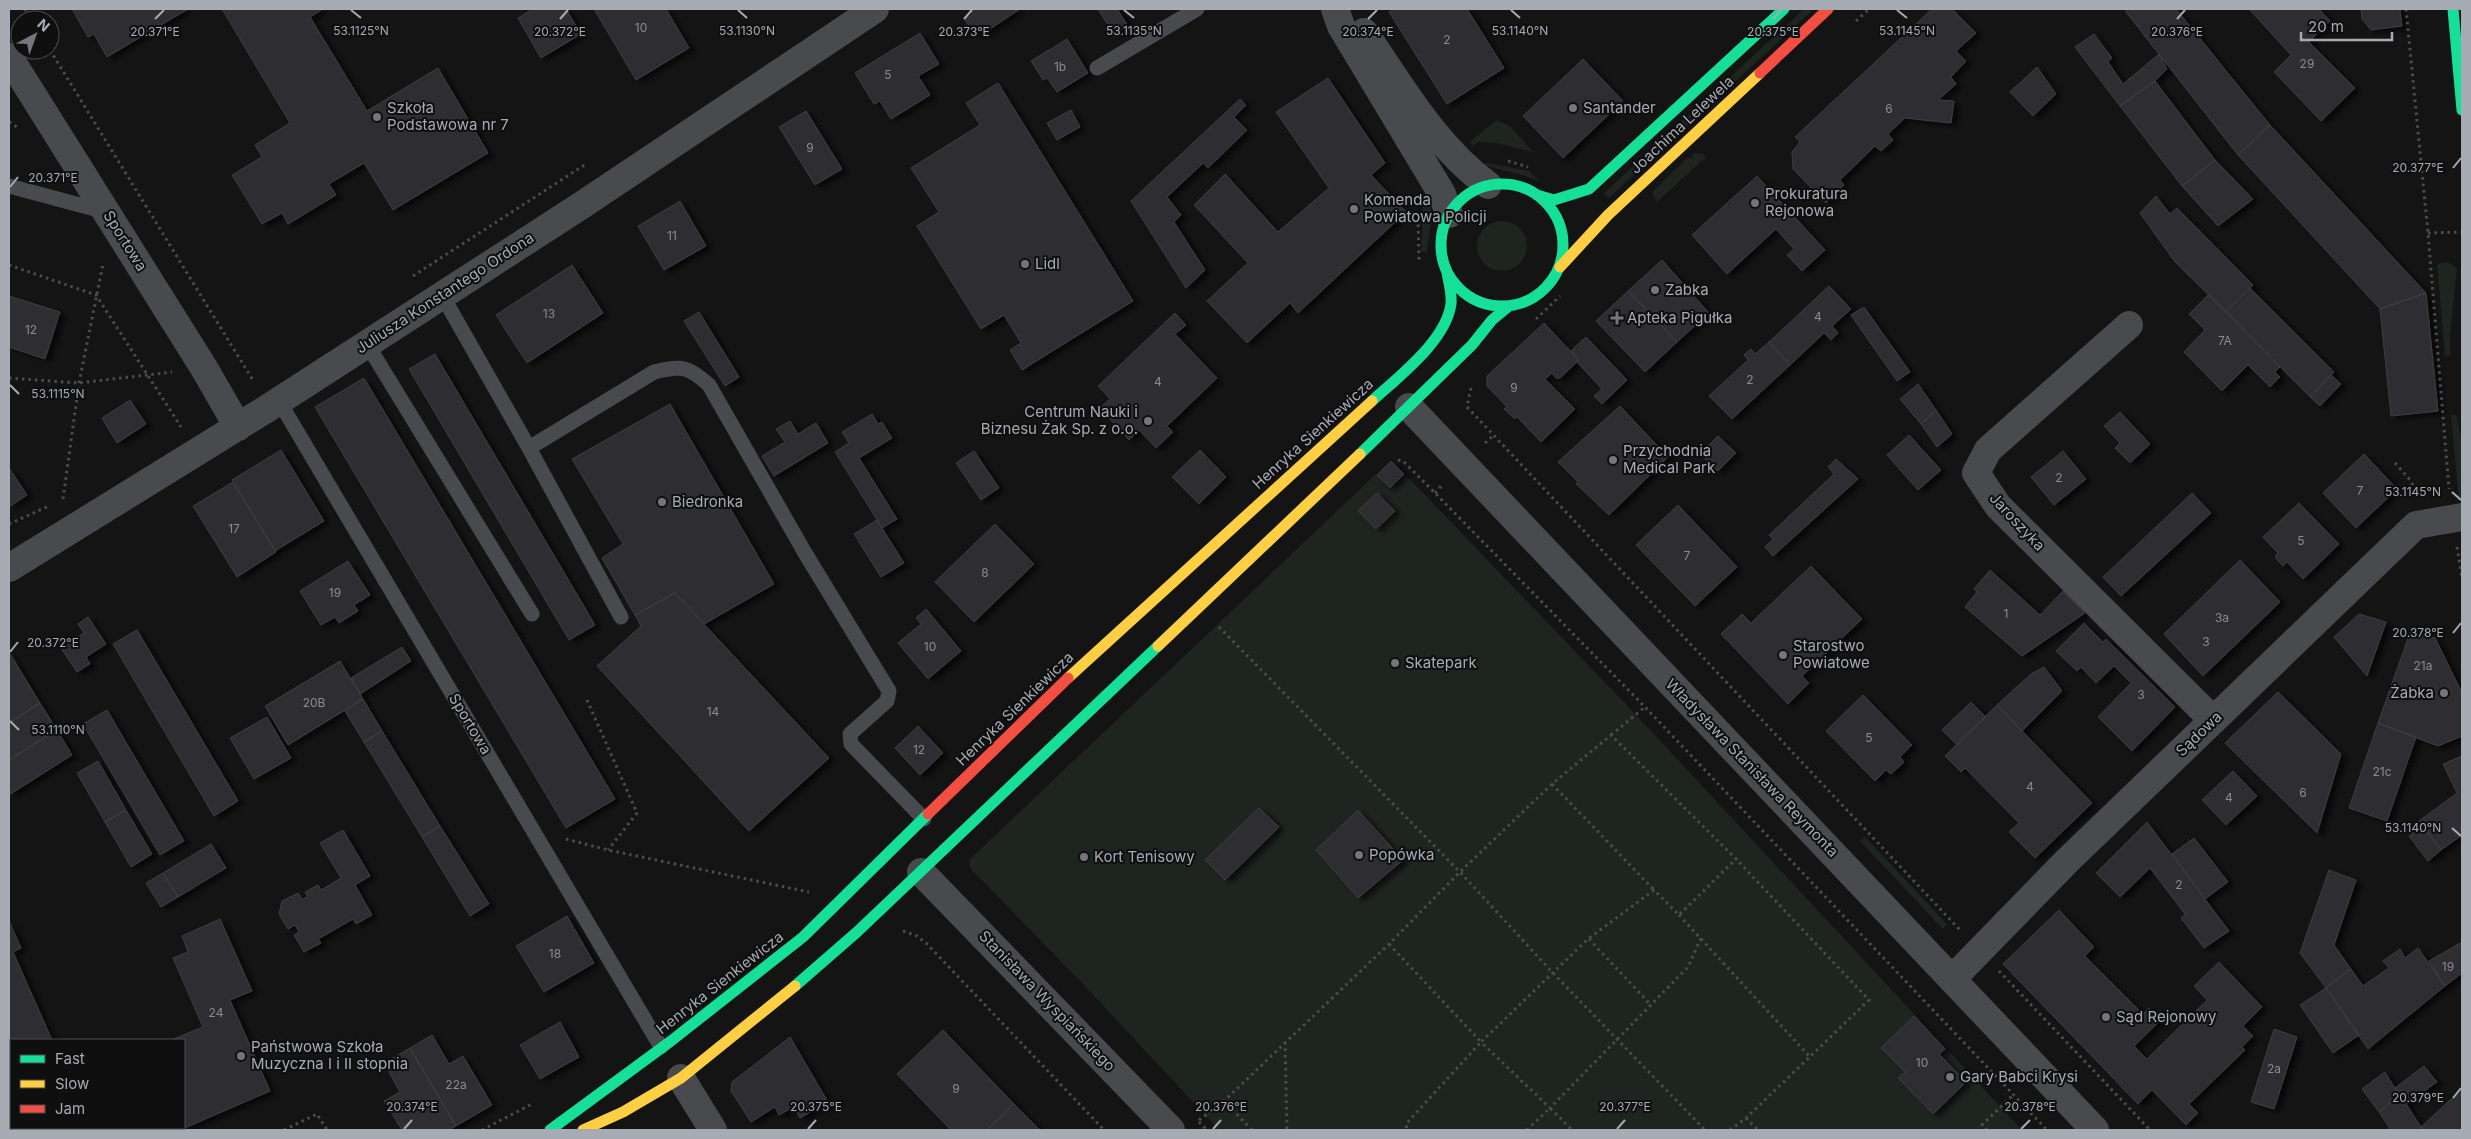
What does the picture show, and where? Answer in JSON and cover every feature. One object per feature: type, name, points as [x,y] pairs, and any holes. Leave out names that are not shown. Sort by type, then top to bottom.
[{"type":"street","name":"Juliusza Konstantego Ordona","points":[[9,568],[274,405],[582,205],[875,9]]},
{"type":"street","points":[[1335,9],[1341,26],[1442,194],[1449,214]]},
{"type":"street","points":[[1345,9],[1358,24],[1424,120],[1466,169],[1488,186]]},
{"type":"street","name":"Joachima Lelewela","points":[[1537,195],[1554,200],[1589,189],[1784,9]]},
{"type":"street","name":"Joachima Lelewela","points":[[1560,267],[1608,215],[1828,9]]},
{"type":"street","points":[[2453,9],[2462,110]]},
{"type":"street","name":"Sportowa","points":[[9,57],[204,368],[238,427]]},
{"type":"street","points":[[1513,185],[1537,195],[1552,209],[1561,227],[1563,247],[1560,267],[1551,283],[1538,296],[1521,304],[1509,306],[1481,303],[1462,291],[1447,273],[1441,254],[1441,241],[1449,214],[1465,196],[1488,186],[1513,185]]},
{"type":"street","name":"Henryka Sienkiewicza","points":[[550,1130],[803,937],[1072,674],[1422,353],[1442,327],[1451,304],[1447,273]]},
{"type":"street","points":[[583,1130],[624,1112],[681,1078],[767,1010],[921,872],[1128,672],[1472,346],[1492,320],[1509,306]]},
{"type":"street","name":"Jaroszyka","points":[[2129,325],[1988,450],[1976,473],[1998,506],[2213,720]]},
{"type":"street","name":"Władysława Stanisława Reymonta","points":[[1415,400],[1952,979],[2095,1130]]},
{"type":"street","name":"Sądowa","points":[[1952,979],[2067,861],[2416,525],[2457,518]]},
{"type":"street","name":"Stanisława Wyspiańskiego","points":[[921,872],[1181,1122]]},
{"type":"street","points":[[681,1078],[713,1130]]},
{"type":"lane","points":[[1097,68],[1197,9]]},
{"type":"lane","points":[[9,186],[109,217]]},
{"type":"lane","points":[[442,295],[529,448],[621,617]]},
{"type":"lane","points":[[367,344],[532,614]]},
{"type":"lane","points":[[529,448],[654,372],[676,366],[694,371],[709,386],[804,553],[889,691],[887,701],[850,734],[851,744],[924,818]]},
{"type":"lane","name":"Sportowa","points":[[274,405],[534,830],[661,1047]]},
{"type":"path","points":[[1854,22],[1869,9]]},
{"type":"path","points":[[2406,9],[2462,578]]},
{"type":"path","points":[[56,60],[253,380],[274,405]]},
{"type":"path","points":[[1499,158],[1534,169]]},
{"type":"path","points":[[411,278],[593,159]]},
{"type":"path","points":[[63,500],[79,383],[109,217]]},
{"type":"path","points":[[2428,233],[2462,232]]},
{"type":"path","points":[[9,266],[96,295],[182,429]]},
{"type":"path","points":[[1529,325],[1565,292]]},
{"type":"path","points":[[9,378],[79,383],[204,368]]},
{"type":"path","points":[[253,380],[262,374]]},
{"type":"path","points":[[1472,384],[1467,407],[2150,1130]]},
{"type":"path","points":[[1394,458],[1403,461],[1645,707],[2047,1130]]},
{"type":"path","points":[[9,524],[72,495]]},
{"type":"path","points":[[1216,624],[1460,872],[1552,972],[1705,1130]]},
{"type":"path","points":[[587,700],[637,813],[608,850]]},
{"type":"path","points":[[1181,1122],[1198,1121],[1224,1101],[1390,944],[1460,872],[1552,784],[1645,707]]},
{"type":"path","points":[[1611,735],[1736,859],[1869,1000],[1746,1118],[1730,1130]]},
{"type":"path","points":[[1552,784],[1701,938],[1810,1056]]},
{"type":"path","points":[[534,830],[608,850],[819,894]]},
{"type":"path","points":[[1679,915],[1736,859]]},
{"type":"path","points":[[1407,1130],[1406,1124],[1481,1042],[1552,972],[1588,939],[1654,890]]},
{"type":"path","points":[[896,933],[903,930],[928,944],[1104,1130]]},
{"type":"path","points":[[1526,1130],[1550,1108],[1616,1038],[1688,967],[1701,938]]},
{"type":"path","points":[[1588,939],[1650,1004]]},
{"type":"path","points":[[1390,944],[1481,1042],[1572,1130]]},
{"type":"path","points":[[1285,1042],[1287,1130]]},
{"type":"path","points":[[1987,1130],[1982,1125],[2014,1094]]},
{"type":"path","points":[[482,1130],[540,1100]]},
{"type":"path","points":[[1224,1101],[1252,1130]]},
{"type":"path","points":[[284,1130],[317,1114],[327,1130]]},
{"type":"path","points":[[1746,1118],[1758,1130]]},
{"type":"path","points":[[1198,1121],[1207,1130]]},
{"type":"shaded area","points":[[1804,9],[1814,9],[1609,198],[1604,193]]},
{"type":"shaded area","points":[[1496,120],[1510,126],[1533,152],[1496,143],[1478,142],[1473,146],[1470,142]]},
{"type":"shaded area","points":[[1694,153],[1703,154],[1706,157],[1657,202],[1652,192],[1688,157],[1691,158]]},
{"type":"shaded area","points":[[1487,163],[1529,171],[1542,183],[1483,164]]},
{"type":"shaded area","points":[[1427,197],[1431,209],[1431,223],[1427,252],[1421,252],[1423,201]]},
{"type":"shaded area","points":[[1507,221],[1520,228],[1526,236],[1526,256],[1520,264],[1512,270],[1497,271],[1484,264],[1478,256],[1477,241],[1484,228],[1492,222]]},
{"type":"shaded area","points":[[2448,262],[2457,268],[2450,335],[2450,356],[2445,356],[2437,264]]},
{"type":"shaded area","points":[[2451,415],[2456,415],[2462,441],[2462,500],[2459,501]]},
{"type":"shaded area","points":[[1376,474],[1390,489],[1405,474],[1639,718],[2022,1130],[1219,1130],[1082,983],[971,869],[969,860]]},
{"type":"shaded area","points":[[1865,837],[1947,924],[1943,929],[1860,841]]},
{"type":"building","points":[[72,9],[188,9],[107,57],[94,34],[88,37]]},
{"type":"building","name":"Szkoła Podstawowa nr 7","points":[[222,9],[323,9],[310,17],[367,111],[438,68],[488,153],[393,210],[364,163],[329,184],[336,195],[288,224],[282,213],[262,224],[232,175],[262,157],[255,145],[290,123]]},
{"type":"building","points":[[533,9],[566,9],[581,34],[541,58],[518,18]]},
{"type":"building","points":[[594,9],[666,9],[689,48],[636,80]]},
{"type":"building","points":[[969,9],[1020,9],[984,33],[980,27],[974,32],[965,20],[973,14]]},
{"type":"building","points":[[1098,9],[1117,9],[1128,26],[1114,35]]},
{"type":"building","points":[[1395,9],[1467,9],[1504,68],[1447,104],[1389,12]]},
{"type":"building","points":[[1932,9],[1952,9],[1976,33],[1956,51],[1966,61],[1951,77],[1956,84],[1938,100],[1954,101],[1951,123],[1905,118],[1888,134],[1893,140],[1881,151],[1875,146],[1840,180],[1844,185],[1826,203],[1793,169],[1792,152],[1800,142],[1795,137]]},
{"type":"building","points":[[2126,9],[2176,9],[2270,125],[2238,155],[2126,12]]},
{"type":"building","points":[[2249,9],[2319,9],[2330,21],[2309,42],[2355,88],[2321,121],[2274,72],[2291,55]]},
{"type":"building","points":[[2361,9],[2400,9],[2402,26],[2371,30],[2362,19]]},
{"type":"building","points":[[920,33],[939,64],[918,76],[930,95],[891,119],[880,101],[874,104],[855,73]]},
{"type":"building","points":[[2094,34],[2112,58],[2108,62],[2123,84],[2159,54],[2167,69],[2155,81],[2120,106],[2075,47]]},
{"type":"building","points":[[1067,39],[1088,73],[1057,92],[1047,78],[1043,80],[1031,61]]},
{"type":"building","name":"Santander","points":[[1583,59],[1623,101],[1563,158],[1523,116]]},
{"type":"building","points":[[2037,67],[2056,94],[2033,116],[2010,92]]},
{"type":"building","name":"Komenda Powiatowa Policji","points":[[1328,78],[1385,163],[1371,175],[1406,212],[1298,313],[1290,303],[1247,343],[1207,301],[1248,263],[1194,205],[1225,174],[1278,232],[1329,188],[1276,112]]},
{"type":"building","points":[[2155,81],[2215,160],[2182,186],[2120,106]]},
{"type":"building","name":"Lidl","points":[[998,83],[1133,301],[1022,370],[1010,350],[1021,343],[1004,315],[981,329],[917,226],[939,212],[911,168],[980,125],[966,103]]},
{"type":"building","points":[[1240,99],[1246,105],[1234,117],[1247,130],[1208,168],[1203,163],[1167,197],[1181,215],[1174,222],[1205,270],[1186,288],[1131,201]]},
{"type":"building","points":[[1071,110],[1080,127],[1057,140],[1047,123]]},
{"type":"building","points":[[806,111],[842,169],[815,185],[779,127]]},
{"type":"building","points":[[2270,125],[2426,293],[2380,309],[2238,155]]},
{"type":"building","points":[[2215,160],[2253,199],[2218,226],[2182,186]]},
{"type":"building","name":"Prokuratura Rejonowa","points":[[1757,176],[1825,250],[1802,271],[1787,255],[1794,249],[1776,229],[1727,274],[1692,235]]},
{"type":"building","points":[[2156,196],[2170,214],[2177,208],[2253,285],[2226,312],[2175,262],[2140,213]]},
{"type":"building","points":[[680,201],[706,246],[664,270],[638,226]]},
{"type":"building","points":[[1662,260],[1709,313],[1677,342],[1628,291]]},
{"type":"building","points":[[572,265],[603,313],[527,363],[496,315]]},
{"type":"building","points":[[1829,286],[1851,309],[1832,326],[1838,333],[1831,340],[1824,333],[1790,365],[1769,342]]},
{"type":"building","points":[[2250,288],[2334,372],[2310,397],[2226,312]]},
{"type":"building","points":[[1628,291],[1677,342],[1645,372],[1596,321]]},
{"type":"building","points":[[2426,293],[2438,411],[2391,416],[2380,309]]},
{"type":"building","points":[[2209,294],[2280,367],[2275,372],[2280,377],[2270,387],[2248,365],[2222,391],[2184,352],[2205,330],[2189,314]]},
{"type":"building","points":[[9,296],[60,312],[45,359],[9,347]]},
{"type":"building","points":[[1864,307],[1910,372],[1897,381],[1851,315]]},
{"type":"building","points":[[699,312],[739,377],[725,386],[684,321]]},
{"type":"building","points":[[1175,313],[1186,325],[1175,334],[1217,378],[1167,426],[1173,432],[1156,448],[1139,430],[1129,440],[1100,408],[1110,399],[1098,386]]},
{"type":"building","points":[[1544,323],[1579,360],[1560,378],[1556,378],[1552,373],[1545,379],[1575,409],[1541,442],[1517,417],[1515,419],[1504,409],[1507,407],[1487,386],[1487,376]]},
{"type":"building","points":[[1586,337],[1627,380],[1602,404],[1594,396],[1602,389],[1577,362],[1579,360],[1571,351]]},
{"type":"building","points":[[1769,342],[1790,365],[1732,419],[1709,396],[1748,360],[1744,355],[1751,349],[1755,354]]},
{"type":"building","points":[[435,354],[595,625],[569,640],[409,369]]},
{"type":"building","points":[[2331,375],[2341,384],[2320,406],[2310,397]]},
{"type":"building","points":[[364,378],[615,799],[566,828],[315,407]]},
{"type":"building","points":[[1918,384],[1936,410],[1921,424],[1900,399]]},
{"type":"building","points":[[130,400],[146,424],[117,443],[102,418]]},
{"type":"building","name":"Biedronka","points":[[670,404],[774,584],[704,624],[675,593],[635,615],[602,558],[623,544],[572,459]]},
{"type":"building","name":"Przychodnia Medical Park","points":[[1620,406],[1668,457],[1609,515],[1576,484],[1578,482],[1558,462]]},
{"type":"building","points":[[1936,410],[1952,434],[1937,447],[1921,424]]},
{"type":"building","points":[[2120,412],[2150,444],[2130,463],[2115,448],[2120,443],[2104,426]]},
{"type":"building","points":[[872,414],[878,424],[882,422],[892,438],[859,458],[897,519],[882,528],[835,452],[849,443],[842,432]]},
{"type":"building","points":[[790,421],[798,434],[816,423],[828,443],[774,476],[762,456],[785,442],[776,429]]},
{"type":"building","points":[[1909,435],[1941,470],[1918,490],[1887,455]]},
{"type":"building","points":[[1718,436],[1736,453],[1718,471],[1700,454]]},
{"type":"building","points":[[281,450],[324,521],[275,551],[232,480]]},
{"type":"building","points":[[1200,450],[1226,477],[1199,504],[1172,477]]},
{"type":"building","points":[[974,451],[999,488],[981,500],[956,463]]},
{"type":"building","points":[[2063,451],[2086,479],[2054,505],[2031,477]]},
{"type":"building","points":[[2364,454],[2397,489],[2356,528],[2323,493]]},
{"type":"building","points":[[1836,459],[1858,479],[1773,556],[1765,547],[1773,539],[1769,535],[1834,474],[1828,467]]},
{"type":"building","points":[[1391,461],[1404,474],[1390,488],[1377,475]]},
{"type":"building","points":[[9,468],[27,495],[9,507]]},
{"type":"building","points":[[233,482],[276,552],[237,577],[193,506]]},
{"type":"building","points":[[1377,493],[1395,511],[1376,529],[1358,511]]},
{"type":"building","points":[[2192,493],[2211,513],[2121,596],[2103,577]]},
{"type":"building","points":[[2299,503],[2339,544],[2303,579],[2287,562],[2283,566],[2275,557],[2278,553],[2263,537]]},
{"type":"building","points":[[1678,505],[1737,567],[1695,606],[1636,545]]},
{"type":"building","points":[[877,520],[904,563],[881,577],[854,534]]},
{"type":"building","points":[[995,524],[1034,564],[974,622],[935,582]]},
{"type":"building","points":[[2240,560],[2280,602],[2203,676],[2164,634]]},
{"type":"building","points":[[348,561],[370,595],[354,605],[358,611],[339,623],[335,617],[321,625],[300,591]]},
{"type":"building","name":"Starostwo Powiatowe","points":[[1811,566],[1862,619],[1802,676],[1809,683],[1788,704],[1721,634],[1742,614],[1751,623]]},
{"type":"building","points":[[1990,570],[2040,615],[2063,591],[2085,613],[2022,656],[1965,607],[1977,592],[1974,589]]},
{"type":"building","points":[[675,593],[829,758],[749,831],[597,666],[641,626],[635,615]]},
{"type":"building","points":[[926,609],[961,651],[928,679],[898,643],[921,624],[916,618]]},
{"type":"building","points":[[2359,614],[2386,622],[2367,676],[2334,637]]},
{"type":"building","points":[[88,617],[106,644],[86,657],[90,664],[77,672],[61,648],[84,633],[78,624]]},
{"type":"building","points":[[2084,623],[2103,642],[2106,639],[2175,707],[2132,751],[2098,717],[2131,683],[2114,666],[2096,683],[2081,667],[2077,671],[2056,651]]},
{"type":"building","points":[[137,630],[238,801],[214,816],[113,644]]},
{"type":"building","points":[[2411,630],[2435,638],[2462,693],[2462,736],[2438,746],[2378,723]]},
{"type":"building","points":[[402,647],[411,661],[360,694],[351,678]]},
{"type":"building","points":[[9,652],[40,703],[9,723]]},
{"type":"building","points":[[340,661],[363,699],[288,745],[265,706]]},
{"type":"building","points":[[2044,667],[2062,691],[2022,731],[1997,705],[2031,674]]},
{"type":"building","points":[[2278,692],[2341,754],[2317,833],[2225,743]]},
{"type":"building","points":[[1863,695],[1912,745],[1900,757],[1904,762],[1891,774],[1886,770],[1875,781],[1826,731]]},
{"type":"building","points":[[363,699],[382,731],[364,742],[345,711]]},
{"type":"building","points":[[1971,702],[1986,717],[1957,745],[1942,730]]},
{"type":"building","points":[[40,703],[57,730],[9,760],[9,723]]},
{"type":"building","points":[[1997,705],[2092,803],[2035,858],[2009,832],[2019,823],[1965,768],[1961,772],[1945,756]]},
{"type":"building","points":[[107,710],[184,841],[160,855],[83,724]]},
{"type":"building","points":[[267,717],[291,758],[254,779],[230,738]]},
{"type":"building","points":[[2378,723],[2416,737],[2387,821],[2349,808]]},
{"type":"building","points":[[918,726],[943,753],[920,775],[895,748]]},
{"type":"building","points":[[57,730],[72,755],[9,795],[9,760]]},
{"type":"building","points":[[382,731],[440,826],[422,837],[364,742]]},
{"type":"building","points":[[2462,756],[2462,835],[2441,850],[2419,821],[2457,793],[2443,764]]},
{"type":"building","points":[[98,761],[126,810],[105,822],[77,773]]},
{"type":"building","points":[[2233,771],[2257,796],[2226,825],[2202,800]]},
{"type":"building","points":[[1259,808],[1279,827],[1225,880],[1205,860]]},
{"type":"building","points":[[126,810],[152,854],[131,867],[105,822]]},
{"type":"building","name":"Popówka","points":[[1358,810],[1403,860],[1358,898],[1316,850]]},
{"type":"building","points":[[2147,822],[2229,931],[2204,948],[2181,918],[2185,914],[2150,868],[2120,897],[2096,873]]},
{"type":"building","points":[[440,826],[489,904],[470,916],[422,837]]},
{"type":"building","points":[[2423,826],[2441,850],[2428,861],[2409,836]]},
{"type":"building","points":[[343,830],[370,876],[355,885],[372,915],[356,924],[353,919],[318,939],[321,943],[304,952],[294,935],[299,932],[295,925],[288,929],[279,914],[282,901],[298,893],[302,899],[308,897],[305,892],[318,885],[321,890],[341,878],[320,843]]},
{"type":"building","points":[[2194,838],[2228,882],[2205,899],[2172,854]]},
{"type":"building","points":[[211,844],[226,868],[178,897],[163,873]]},
{"type":"building","points":[[2329,870],[2356,880],[2334,945],[2351,969],[2326,988],[2300,953]]},
{"type":"building","points":[[163,873],[178,897],[161,907],[146,883]]},
{"type":"building","name":"Sąd Rejonowy","points":[[2059,910],[2094,947],[2085,956],[2143,1014],[2149,1008],[2161,1020],[2134,1046],[2147,1059],[2207,1000],[2194,986],[2219,962],[2262,1007],[2243,1026],[2253,1036],[2242,1047],[2245,1050],[2189,1104],[2198,1113],[2186,1125],[2152,1090],[2138,1104],[2003,964]]},
{"type":"building","points":[[567,916],[594,963],[544,992],[516,946]]},
{"type":"building","points":[[220,919],[252,991],[230,1000],[270,1091],[185,1128],[185,1039],[173,1039],[203,1027],[173,958],[188,952],[182,936]]},
{"type":"building","points":[[9,921],[21,948],[13,952],[52,1039],[10,1039],[10,1064]]},
{"type":"building","points":[[2462,942],[2462,973],[2445,986],[2429,961]]},
{"type":"building","points":[[2418,948],[2445,986],[2368,1049],[2326,988],[2351,969],[2363,986],[2389,968],[2383,961],[2400,949],[2405,958]]},
{"type":"building","points":[[2326,988],[2359,1035],[2333,1053],[2300,1005]]},
{"type":"building","points":[[1914,1016],[1945,1049],[1939,1054],[1966,1082],[1933,1114],[1898,1078],[1905,1072],[1881,1048]]},
{"type":"building","points":[[560,1022],[579,1057],[540,1079],[520,1045]]},
{"type":"building","points":[[2274,1029],[2297,1037],[2274,1109],[2251,1102]]},
{"type":"building","points":[[943,1030],[1014,1104],[987,1130],[951,1130],[897,1074]]},
{"type":"building","points":[[432,1035],[449,1064],[463,1056],[492,1105],[456,1126],[410,1048]]},
{"type":"building","points":[[790,1037],[828,1102],[800,1118],[794,1107],[779,1115],[775,1107],[751,1122],[731,1091],[732,1082]]},
{"type":"building","points":[[410,1048],[456,1126],[449,1130],[402,1130],[384,1101],[400,1092],[384,1063]]},
{"type":"building","points":[[2424,1066],[2437,1082],[2406,1104],[2395,1088]]},
{"type":"building","points":[[2385,1072],[2399,1095],[2379,1112],[2362,1089]]},
{"type":"building","points":[[2462,1089],[2462,1130],[2423,1130],[2421,1127]]},
{"type":"building","points":[[2399,1095],[2423,1130],[2391,1130],[2379,1112]]},
{"type":"building","points":[[1014,1104],[1040,1130],[987,1130]]},
{"type":"building","points":[[120,1129],[182,1129],[180,1130]]},
{"type":"traffic: fast","points":[[1537,195],[1554,200],[1589,189],[1784,9]]},
{"type":"traffic: fast","points":[[2453,9],[2462,110]]},
{"type":"traffic: fast","points":[[1502,184],[1514,185],[1525,189],[1536,194],[1545,202],[1553,211],[1558,222],[1562,233],[1563,245],[1562,257],[1558,268],[1553,279],[1545,288],[1536,296],[1525,301],[1514,305],[1502,306],[1490,305],[1479,301],[1468,296],[1459,288],[1451,279],[1446,268],[1442,257],[1441,245],[1442,233],[1446,222],[1451,211],[1459,202],[1468,194],[1479,189],[1490,185],[1502,184]]},
{"type":"traffic: fast","points":[[1372,401],[1407,370],[1431,345],[1440,331],[1447,318],[1451,304],[1451,292],[1447,273]]},
{"type":"traffic: fast","points":[[1360,454],[1472,345],[1492,320],[1509,306]]},
{"type":"traffic: fast","points":[[795,986],[857,932],[1158,646]]},
{"type":"traffic: fast","points":[[550,1130],[671,1041],[803,937],[928,814]]},
{"type":"traffic: slow","points":[[1560,267],[1608,215],[1760,73]]},
{"type":"traffic: slow","points":[[1068,678],[1372,401]]},
{"type":"traffic: slow","points":[[1158,646],[1360,454]]},
{"type":"traffic: slow","points":[[583,1130],[623,1112],[681,1078],[795,986]]},
{"type":"traffic: jam","points":[[1760,73],[1828,9]]},
{"type":"traffic: jam","points":[[928,814],[1068,678]]},
{"type":"place","name":"Santander","points":[[1573,108]]},
{"type":"place","name":"Szkoła Podstawowa nr 7","points":[[377,117]]},
{"type":"place","name":"Prokuratura Rejonowa","points":[[1755,203]]},
{"type":"place","name":"Komenda Powiatowa Policji","points":[[1354,209]]},
{"type":"place","name":"Lidl","points":[[1025,264]]},
{"type":"place","name":"Zabka","points":[[1655,290]]},
{"type":"place","name":"Apteka Pigułka","points":[[1617,318]]},
{"type":"place","name":"Centrum Nauki i Biznesu Żak Sp. z o.o.","points":[[1148,421]]},
{"type":"place","name":"Przychodnia Medical Park","points":[[1613,460]]},
{"type":"place","name":"Biedronka","points":[[662,502]]},
{"type":"place","name":"Starostwo Powiatowe","points":[[1783,655]]},
{"type":"place","name":"Skatepark","points":[[1395,663]]},
{"type":"place","name":"Żabka","points":[[2444,693]]},
{"type":"place","name":"Popówka","points":[[1359,855]]},
{"type":"place","name":"Kort Tenisowy","points":[[1084,857]]},
{"type":"place","name":"Sąd Rejonowy","points":[[2106,1017]]},
{"type":"place","name":"Państwowa Szkoła Muzyczna I i II stopnia","points":[[241,1056]]},
{"type":"place","name":"Gary Babci Krysi","points":[[1950,1077]]}]
